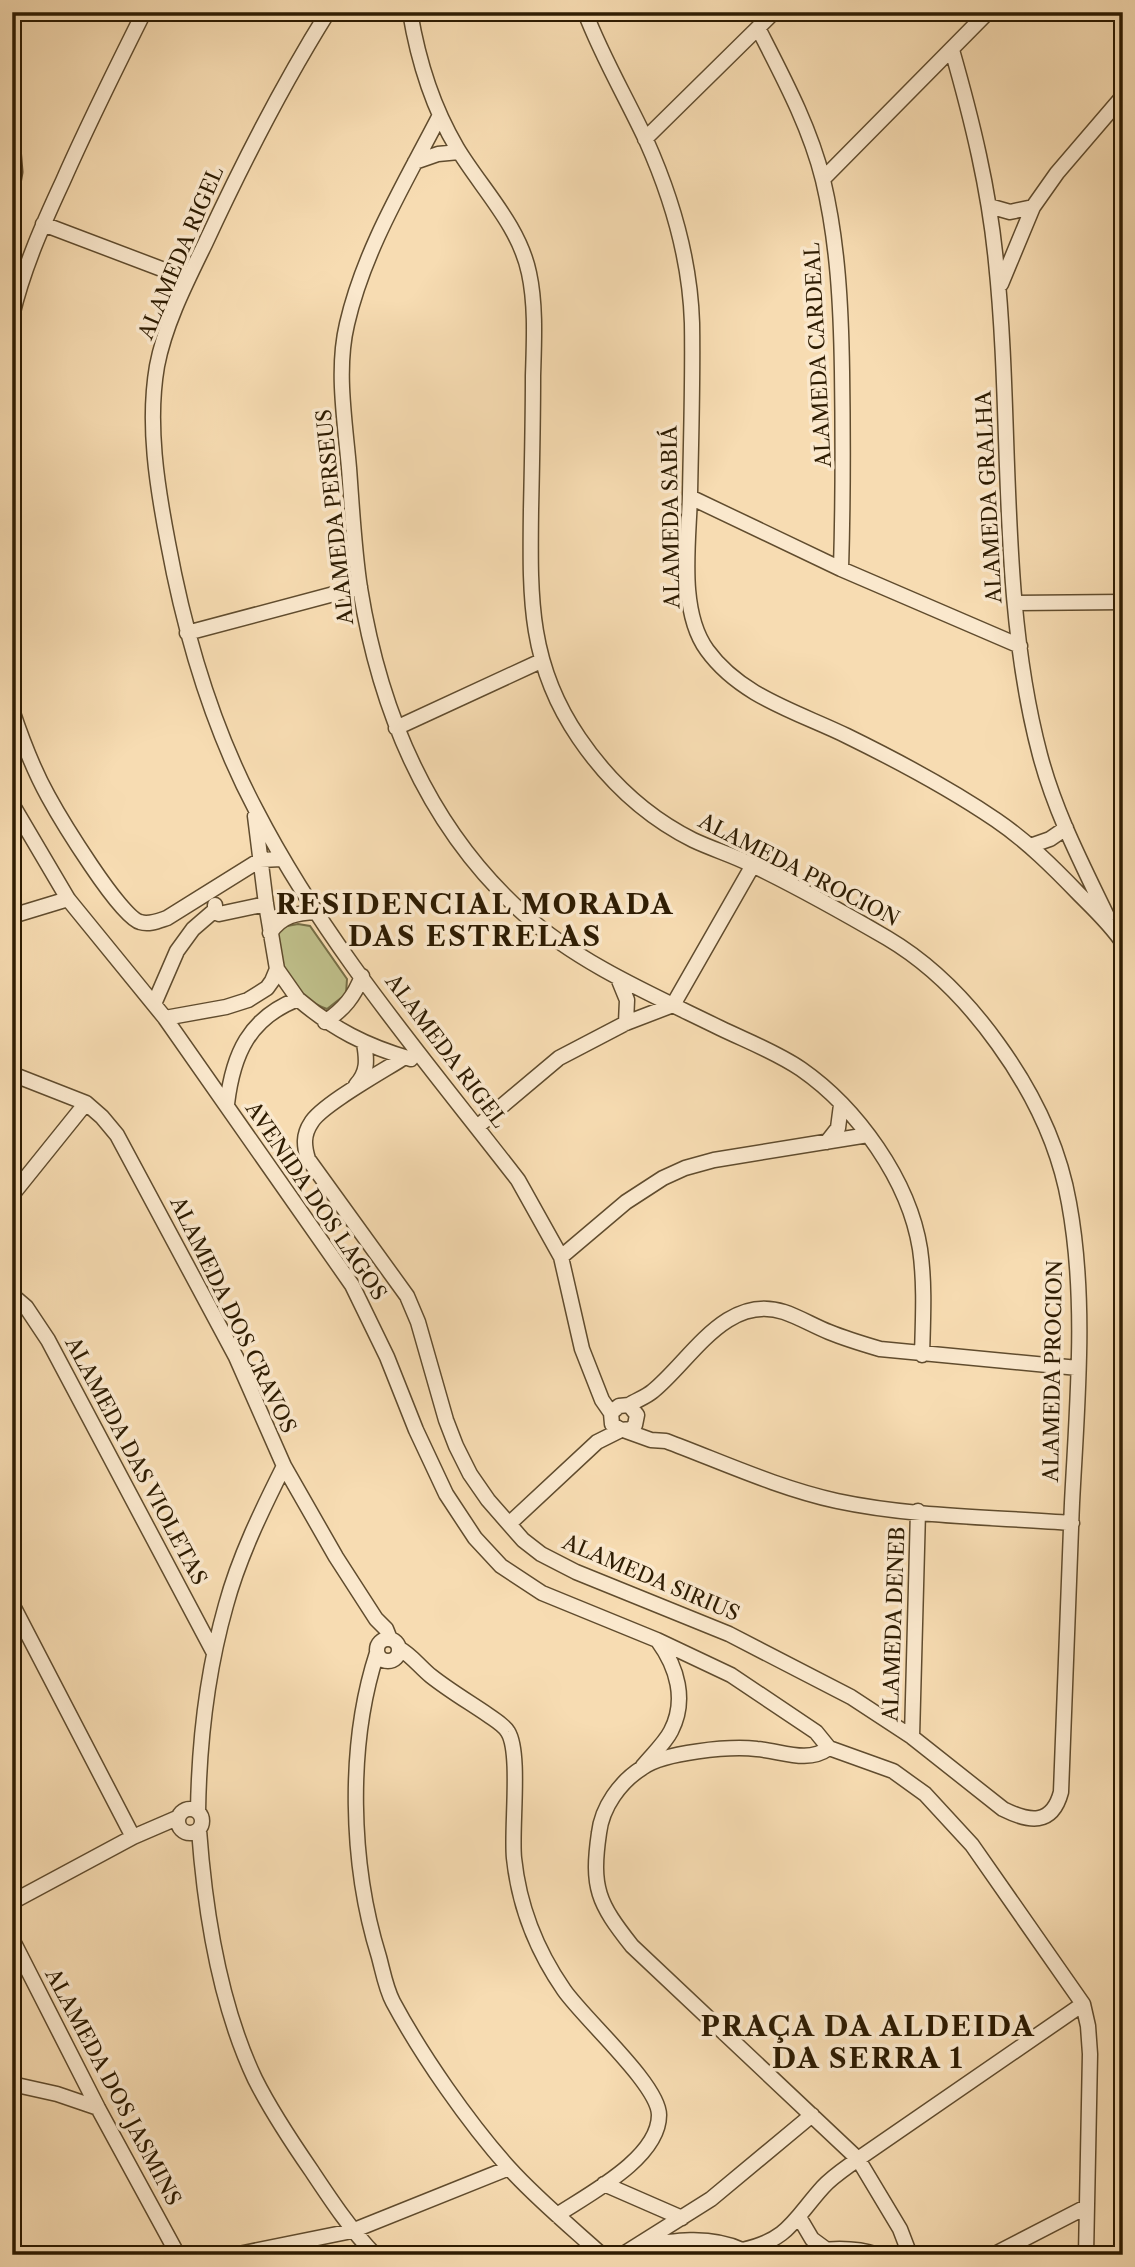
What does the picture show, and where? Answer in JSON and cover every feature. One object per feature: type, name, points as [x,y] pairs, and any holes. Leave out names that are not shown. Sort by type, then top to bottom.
[{"type":"street","points":[[12,316],[16,297],[43,224],[144,12]]},
{"type":"street","name":"ALAMEDA RIGEL","points":[[328,12],[250,148],[188,279],[166,332],[157,365],[153,398],[154,447],[163,517],[187,632],[218,726],[254,808],[282,859],[362,976],[518,1180],[561,1257],[582,1349],[602,1400],[617,1423],[651,1440],[666,1441],[809,1494],[887,1509],[1072,1523]]},
{"type":"street","name":"ALAMEDA PROCION","points":[[410,12],[424,72],[439,117],[516,237],[525,256],[530,277],[534,344],[531,599],[541,661],[552,690],[576,734],[610,780],[641,807],[689,838],[753,865],[890,940],[926,966],[965,1002],[1017,1071],[1043,1121],[1058,1160],[1069,1200],[1077,1263],[1078,1368],[1061,1792],[1052,1812],[1036,1819]]},
{"type":"street","name":"ALAMEDA SABIÁ","points":[[585,12],[599,49],[645,139],[678,225],[692,320],[688,547],[690,603],[694,625],[705,648],[738,681],[774,704],[844,735],[938,784],[998,821],[1030,846],[1114,930],[1123,943]]},
{"type":"street","points":[[645,139],[774,12]]},
{"type":"street","points":[[823,179],[988,12]]},
{"type":"street","name":"ALAMEDA CARDEAL","points":[[758,28],[796,104],[823,179],[836,247],[841,324],[844,474],[841,569]]},
{"type":"street","name":"ALAMEDA GRALHA","points":[[952,50],[972,120],[989,206],[998,291],[1016,603],[1020,646],[1040,756],[1066,828],[1114,930]]},
{"type":"street","points":[[998,291],[1033,207],[1057,173],[1123,96]]},
{"type":"street","name":"ALAMEDA PERSEUS","points":[[439,117],[375,242],[346,326],[343,352],[343,387],[360,587],[371,645],[396,728],[438,810],[474,863],[525,915],[558,941],[618,978],[801,1069],[828,1091],[868,1135],[906,1199],[914,1223],[923,1278],[922,1354]]},
{"type":"street","points":[[12,136],[15,172],[12,189]]},
{"type":"street","points":[[415,162],[438,154],[459,152]]},
{"type":"street","points":[[989,206],[1010,212],[1033,207]]},
{"type":"street","points":[[43,224],[188,279]]},
{"type":"street","points":[[690,497],[841,569],[1020,646]]},
{"type":"street","points":[[187,632],[360,587]]},
{"type":"street","points":[[1016,603],[1123,602]]},
{"type":"street","points":[[396,728],[541,661]]},
{"type":"street","points":[[12,710],[25,747],[48,796],[111,895],[131,918],[153,923],[167,918],[260,860],[282,859]]},
{"type":"street","name":"AVENIDA DOS LAGOS","points":[[12,804],[68,899],[165,1018],[352,1285],[387,1357],[416,1430],[446,1494],[475,1538],[501,1566],[542,1593],[701,1659],[742,1682],[816,1732],[829,1748]]},
{"type":"street","points":[[254,808],[265,904],[277,969],[298,999],[326,1022],[364,1043],[428,1064]]},
{"type":"street","points":[[1030,846],[1049,839],[1066,828]]},
{"type":"street","points":[[477,1127],[559,1058],[626,1023],[673,1005],[753,865]]},
{"type":"street","points":[[154,1004],[177,951],[193,929],[215,910],[216,886]]},
{"type":"street","points":[[12,916],[68,899]]},
{"type":"street","points":[[215,910],[219,914],[265,904]]},
{"type":"street","points":[[270,933],[281,920],[289,916],[317,912]]},
{"type":"street","points":[[165,1018],[226,1007],[248,1000],[267,988],[277,969]]},
{"type":"street","points":[[326,1022],[346,1006],[355,994],[362,976]]},
{"type":"street","points":[[618,978],[627,1000],[626,1023]]},
{"type":"street","points":[[227,1104],[231,1073],[247,1040],[267,1014],[298,999]]},
{"type":"street","points":[[350,1092],[400,1056],[405,1033]]},
{"type":"street","points":[[350,1092],[367,1065],[364,1043]]},
{"type":"street","name":"ALAMEDA DOS CRAVOS","points":[[12,1074],[86,1103],[117,1135],[236,1357],[284,1466],[336,1557],[376,1619],[388,1651]]},
{"type":"street","name":"ALAMEDA SIRIUS","points":[[350,1092],[314,1117],[309,1125],[304,1148],[309,1159],[407,1296],[418,1322],[456,1446],[470,1474],[488,1500],[523,1540],[541,1554],[576,1572],[729,1634],[851,1697],[912,1737],[1003,1809],[1018,1816],[1036,1819]]},
{"type":"street","points":[[12,1195],[86,1103]]},
{"type":"street","points":[[827,1142],[838,1128],[841,1105]]},
{"type":"street","points":[[561,1257],[626,1202],[663,1178],[685,1168],[714,1160],[868,1135]]},
{"type":"street","name":"ALAMEDA DAS VIOLETAS","points":[[12,1295],[26,1307],[48,1340],[214,1653]]},
{"type":"street","points":[[617,1423],[614,1409],[632,1411],[710,1335],[734,1315],[752,1309],[784,1312],[855,1342],[880,1349],[1078,1368]]},
{"type":"street","name":"ALAMEDA RIGEL","points":[[596,1381],[666,1441]]},
{"type":"street","points":[[509,1524],[617,1423],[635,1425],[632,1411]]},
{"type":"street","points":[[284,1466],[263,1507],[226,1602],[214,1653],[201,1739],[199,1789],[188,1822],[201,1855],[206,1909],[218,1963],[233,2019],[255,2078],[285,2132],[352,2231],[375,2255]]},
{"type":"street","name":"ALAMEDA DENEB","points":[[912,1737],[918,1511]]},
{"type":"street","points":[[12,1604],[133,1837]]},
{"type":"street","points":[[657,1640],[669,1656],[676,1673],[678,1704],[671,1732],[643,1766],[617,1790],[601,1818],[596,1855],[596,1882],[607,1914],[632,1946],[858,2159],[900,2229],[910,2255]]},
{"type":"street","points":[[557,2215],[604,2184],[645,2151],[654,2137],[659,2119],[659,2105],[642,2081],[565,1991],[538,1947],[522,1903],[514,1858],[514,1758],[508,1731],[418,1666],[403,1665],[388,1651],[381,1672],[371,1681],[359,1737],[355,1801],[360,1867],[372,1935],[392,2000],[428,2060],[509,2168],[557,2215],[603,2255]]},
{"type":"street","points":[[643,1766],[681,1754],[709,1750],[756,1749],[814,1756],[829,1748],[893,1771],[925,1794],[972,1845],[1083,2004],[1090,2054],[1086,2255]]},
{"type":"street","points":[[12,1902],[133,1837],[158,1827],[188,1822]]},
{"type":"street","name":"ALAMEDA DOS JASMINS","points":[[12,1939],[98,2108],[178,2255]]},
{"type":"street","points":[[635,2248],[663,2242],[713,2241],[727,2243],[745,2252],[773,2241],[785,2233],[831,2179],[1083,2004]]},
{"type":"street","points":[[12,2084],[58,2094],[98,2108]]},
{"type":"street","points":[[622,2255],[710,2199],[812,2115]]},
{"type":"street","points":[[234,2255],[352,2231],[509,2168]]},
{"type":"street","points":[[604,2184],[682,2218]]},
{"type":"street","points":[[993,2255],[1086,2207]]},
{"type":"street","points":[[799,2217],[812,2239],[827,2250]]},
{"type":"street","points":[[12,2249],[22,2255]]},
{"type":"street","points":[[801,2255],[827,2250],[853,2250],[878,2255]]},
{"type":"green space","points":[[298,924],[310,926],[347,979],[346,994],[327,1009],[315,1004],[297,990],[281,960],[275,937],[282,927]]},
{"type":"district","name":"RESIDENCIAL MORADA DAS ESTRELAS","points":[[475,920]]},
{"type":"district","name":"PRAÇA DA ALDEIDA DA SERRA 1","points":[[868,2042]]}]
